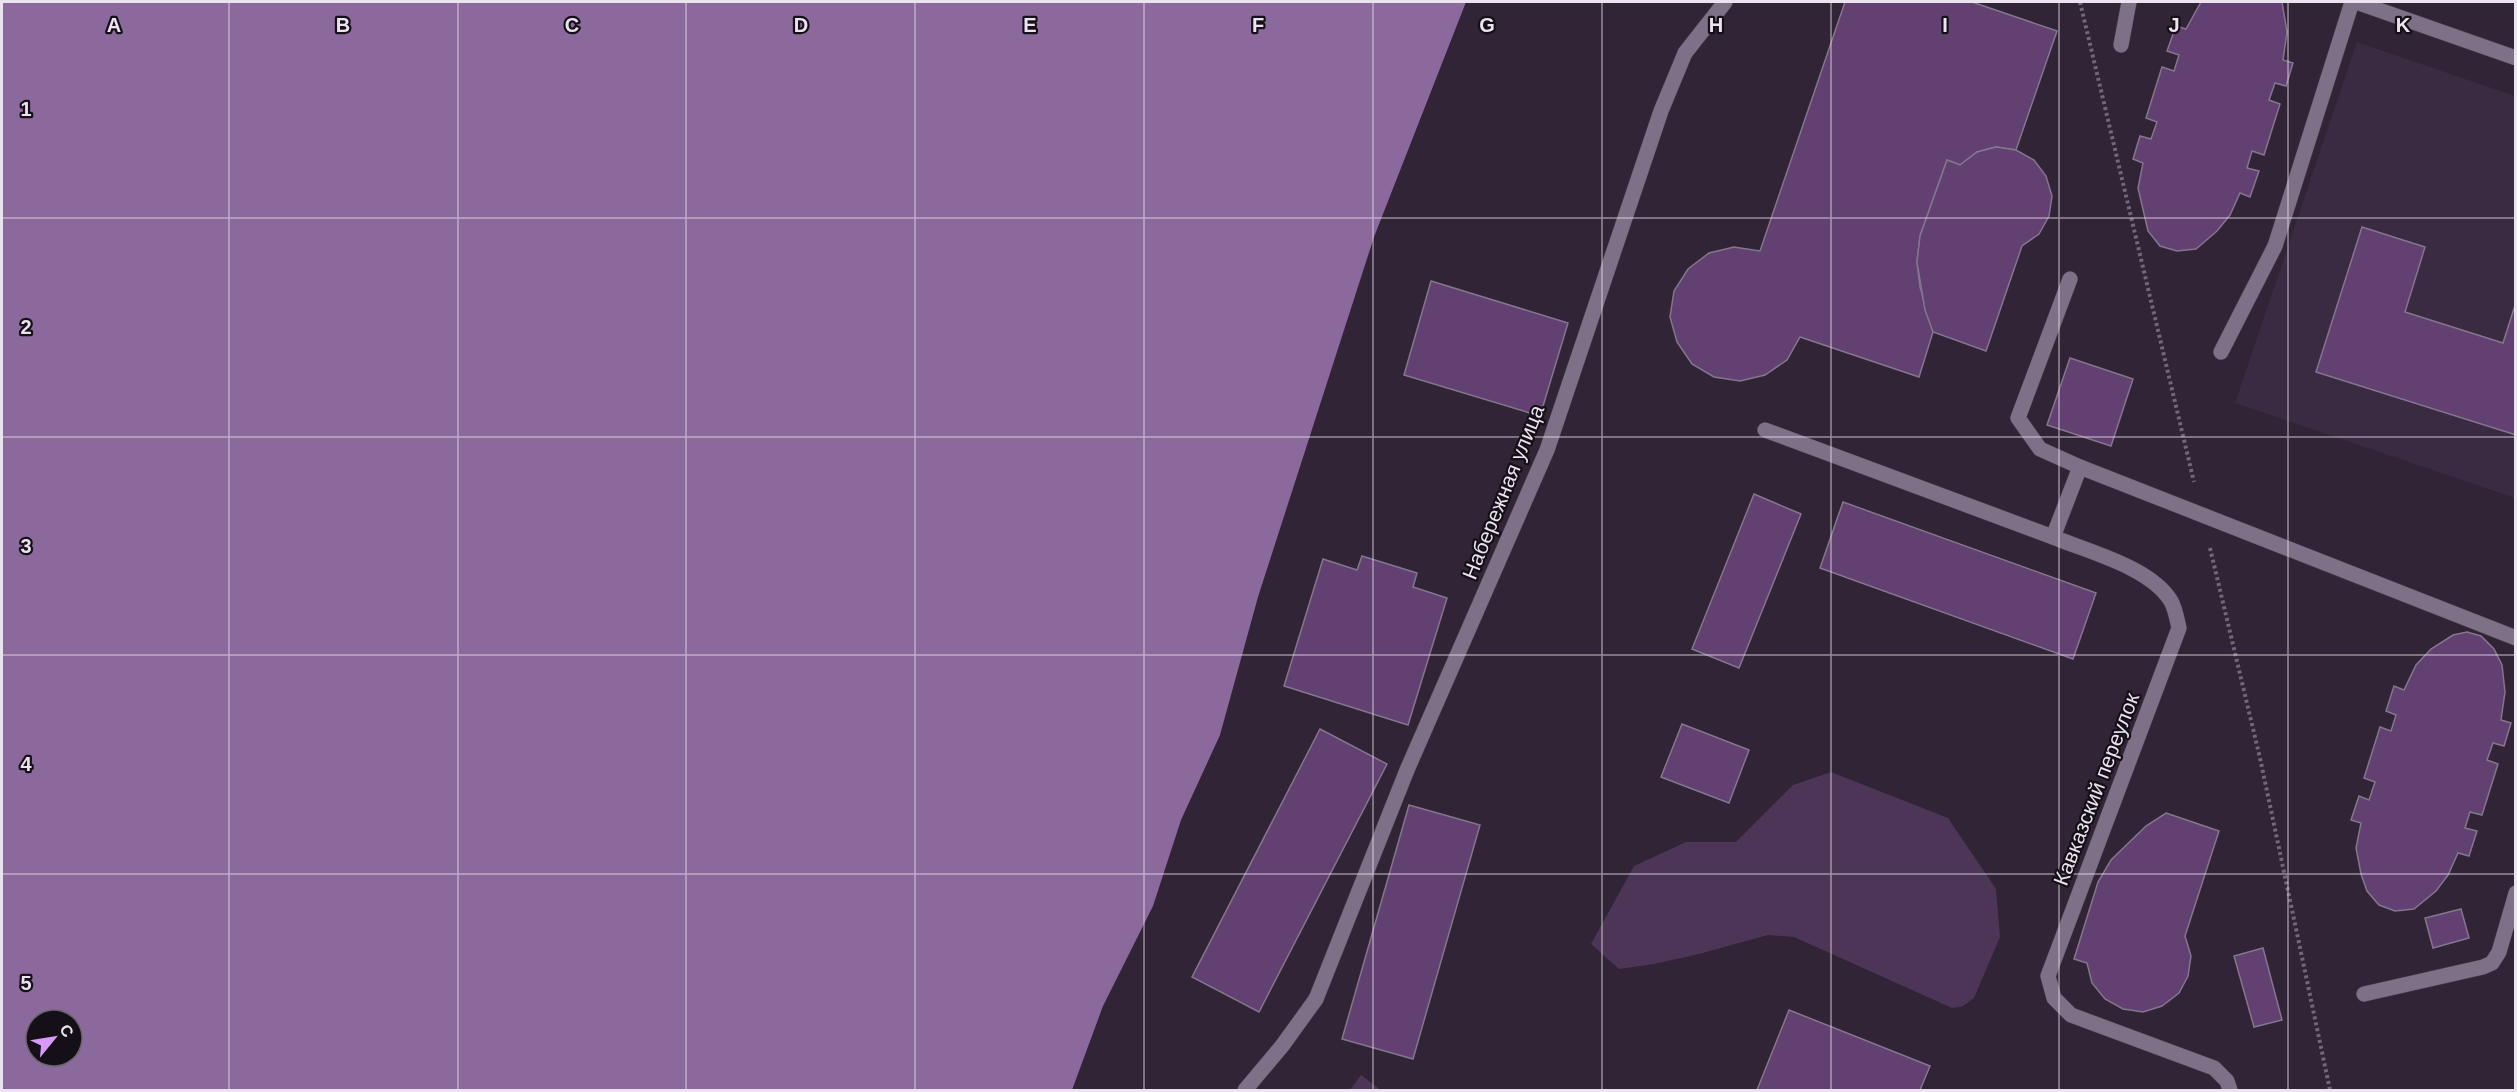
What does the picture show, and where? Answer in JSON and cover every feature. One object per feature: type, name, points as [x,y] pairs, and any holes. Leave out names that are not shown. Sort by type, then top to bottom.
[{"type":"street","name":"Набережная улица","points":[[1245,1090],[1282,1046],[1316,999],[1407,770],[1547,450],[1661,111],[1685,53],[1725,2]]},
{"type":"street","points":[[2121,45],[2129,2]]},
{"type":"street","points":[[2221,352],[2275,246],[2354,2],[2516,58]]},
{"type":"street","points":[[2070,279],[2018,418],[2040,449],[2202,517],[2516,638]]},
{"type":"street","name":"Кавказский переулок","points":[[1765,430],[2053,537],[2146,575],[2161,587],[2173,603],[2179,628],[2048,976],[2054,998],[2071,1015],[2214,1068],[2227,1081],[2230,1090]]},
{"type":"street","points":[[2053,537],[2080,467]]},
{"type":"street","points":[[2364,993],[2492,963],[2499,952],[2516,893]]},
{"type":"path","points":[[2080,2],[2260,758],[2330,1090]]},
{"type":"shaded area","points":[[2,2],[1466,2],[1374,237],[1258,597],[1220,735],[1181,820],[1153,906],[1103,1006],[1072,1090],[2,1090]]},
{"type":"shaded area","points":[[2357,42],[2515,96],[2515,498],[2235,403]]},
{"type":"shaded area","points":[[1831,772],[1948,818],[1996,889],[2000,937],[1974,998],[1963,1006],[1952,1008],[1794,937],[1768,935],[1699,954],[1619,969],[1591,944],[1634,866],[1686,842],[1736,842],[1793,785]]},
{"type":"shaded area","points":[[1361,1075],[1381,1090],[1350,1090]]},
{"type":"building","points":[[1845,2],[1972,2],[2057,31],[2016,150],[1996,147],[1977,152],[1960,165],[1947,160],[1920,236],[1917,262],[1920,287],[1933,332],[1919,377],[1800,337],[1787,360],[1765,375],[1740,381],[1714,377],[1692,364],[1677,342],[1670,317],[1674,291],[1688,269],[1709,253],[1734,247],[1760,251]]},
{"type":"building","points":[[2201,2],[2282,2],[2287,32],[2283,60],[2293,63],[2286,86],[2275,83],[2269,100],[2280,104],[2264,155],[2252,151],[2247,168],[2259,171],[2250,197],[2240,193],[2230,215],[2217,231],[2196,249],[2177,251],[2160,246],[2148,231],[2138,188],[2143,163],[2133,159],[2140,136],[2151,139],[2157,122],[2146,118],[2162,67],[2174,71],[2179,55],[2167,51],[2176,26],[2186,29]]},
{"type":"building","points":[[1996,147],[2016,150],[2034,160],[2046,176],[2052,196],[2049,216],[2039,234],[2022,246],[1986,351],[1933,332],[1925,310],[1917,262],[1920,236],[1947,160],[1960,165],[1977,152]]},
{"type":"building","points":[[2362,227],[2425,247],[2405,312],[2503,343],[2516,302],[2516,435],[2316,372]]},
{"type":"building","points":[[1431,281],[1568,323],[1540,416],[1404,375]]},
{"type":"building","points":[[2070,358],[2133,379],[2111,446],[2047,425]]},
{"type":"building","points":[[1754,494],[1801,514],[1739,668],[1692,649]]},
{"type":"building","points":[[1843,502],[2096,593],[2073,659],[1820,568]]},
{"type":"building","points":[[1362,556],[1417,573],[1413,587],[1447,598],[1408,725],[1284,686],[1323,559],[1357,570]]},
{"type":"building","points":[[2467,632],[2481,636],[2494,649],[2502,665],[2505,692],[2501,720],[2511,723],[2504,746],[2493,743],[2487,760],[2498,764],[2482,815],[2470,812],[2465,828],[2477,831],[2469,856],[2458,853],[2448,875],[2436,891],[2414,909],[2395,911],[2379,905],[2367,891],[2356,848],[2361,823],[2351,820],[2359,796],[2369,800],[2375,782],[2364,778],[2380,727],[2391,731],[2396,715],[2386,711],[2394,686],[2404,690],[2416,665],[2431,649],[2453,635]]},
{"type":"building","points":[[1682,724],[1749,750],[1729,803],[1661,777]]},
{"type":"building","points":[[1320,729],[1387,764],[1259,1012],[1192,977]]},
{"type":"building","points":[[1409,805],[1480,825],[1413,1059],[1342,1039]]},
{"type":"building","points":[[2166,813],[2219,831],[2185,936],[2191,956],[2188,976],[2179,993],[2162,1006],[2143,1012],[2123,1009],[2105,999],[2092,983],[2087,963],[2074,959],[2098,882],[2111,860],[2146,826]]},
{"type":"building","points":[[2461,909],[2469,938],[2433,948],[2425,918]]},
{"type":"building","points":[[2263,948],[2282,1020],[2254,1027],[2234,956]]},
{"type":"building","points":[[1789,1010],[1930,1066],[1920,1090],[1757,1090]]}]
